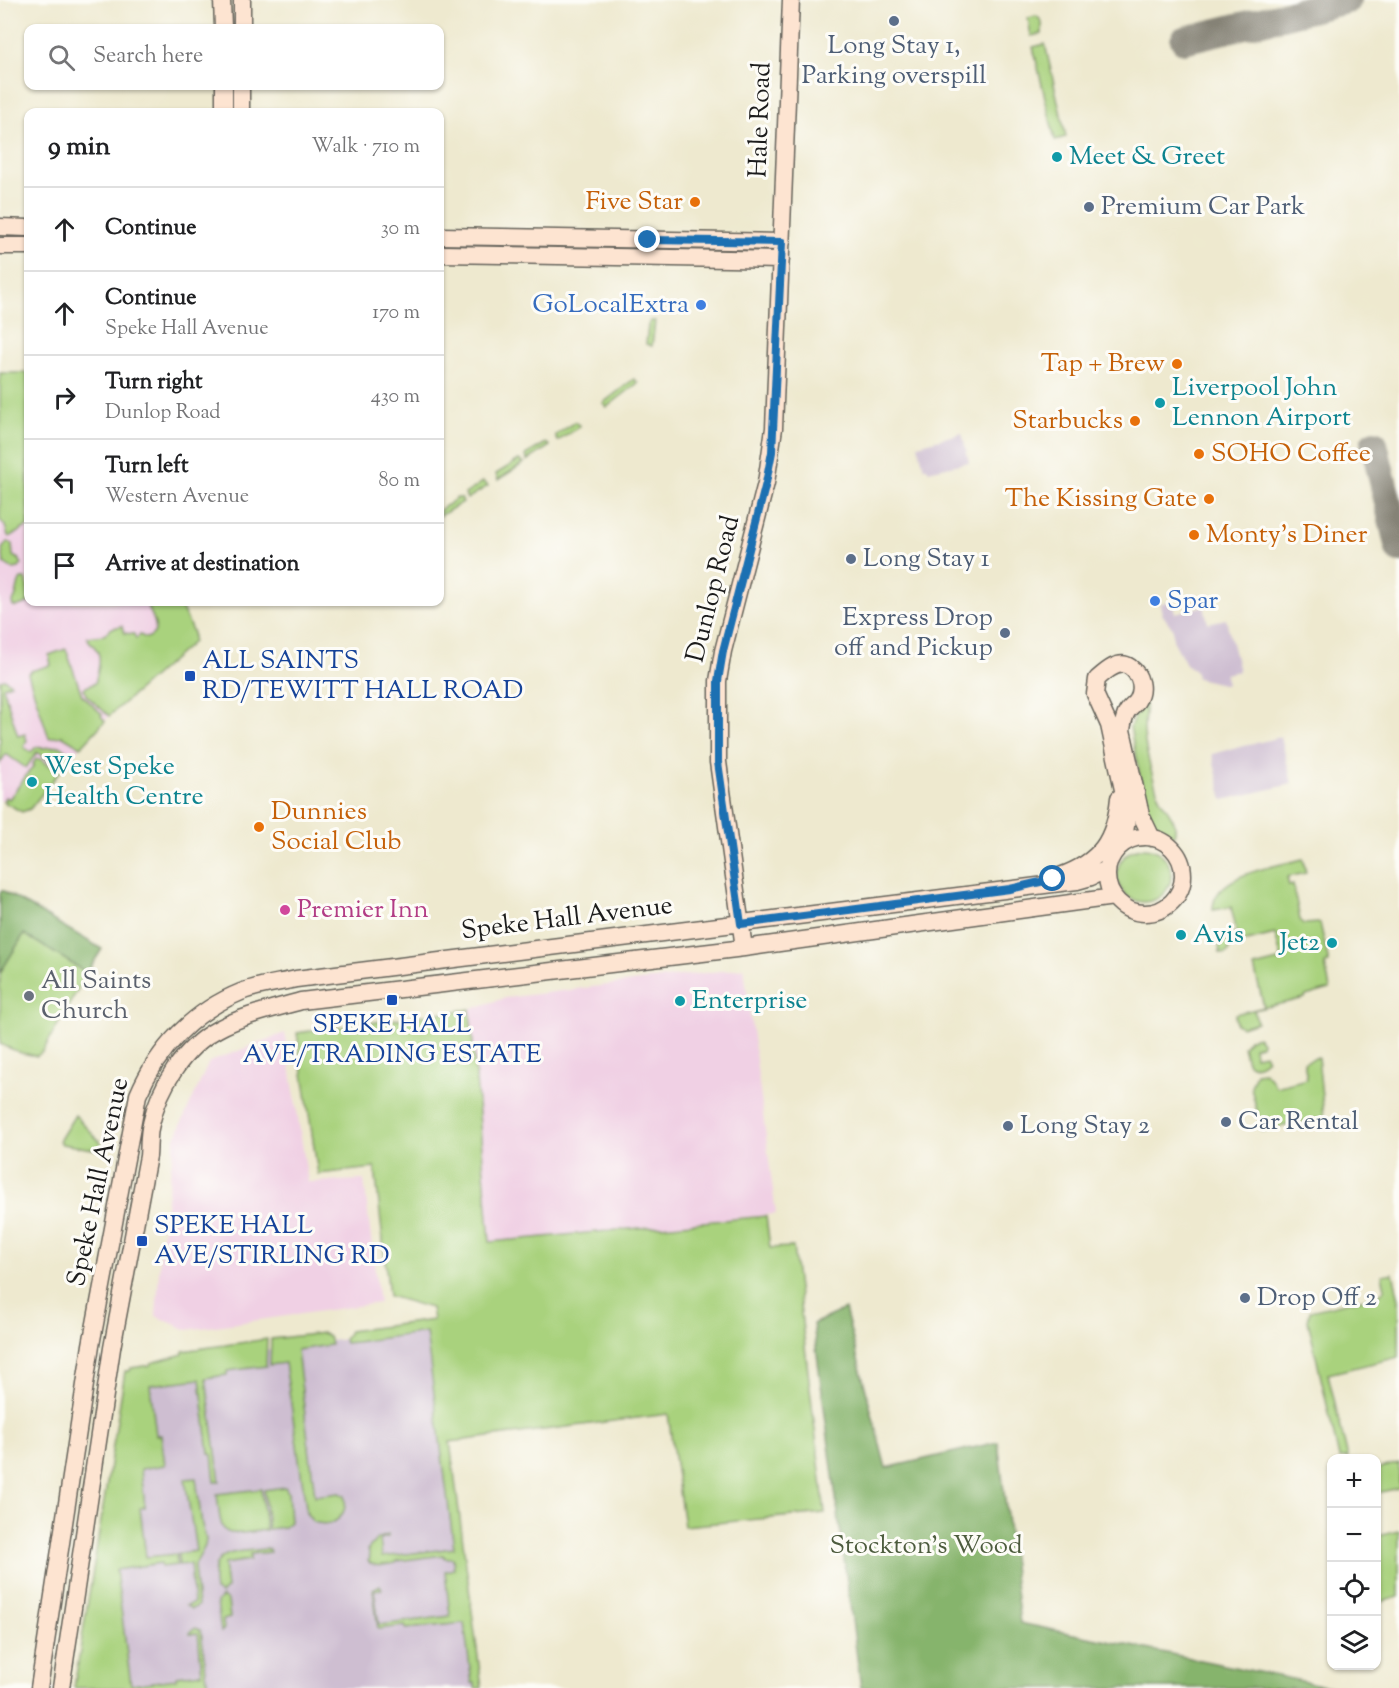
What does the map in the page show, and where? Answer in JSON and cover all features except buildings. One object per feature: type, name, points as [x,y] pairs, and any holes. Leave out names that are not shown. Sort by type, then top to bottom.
[{"type":"street","points":[[222,0],[223,24]]},
{"type":"street","points":[[242,0],[242,24]]},
{"type":"street","name":"Hale Road","points":[[782,242],[791,0]]},
{"type":"street","points":[[224,90],[224,108]]},
{"type":"street","points":[[241,90],[241,108]]},
{"type":"street","points":[[0,227],[24,228]]},
{"type":"street","points":[[444,236],[782,242]]},
{"type":"street","name":"Dunlop Road","points":[[744,948],[718,762],[718,681],[723,651],[772,452],[782,242]]},
{"type":"street","points":[[0,246],[24,246]]},
{"type":"street","points":[[444,254],[781,260]]},
{"type":"street","points":[[1119,847],[1135,839],[1152,838],[1164,842],[1173,849],[1181,862],[1183,877],[1176,896],[1160,909],[1141,913],[1122,905],[1114,897],[1108,884],[1107,869],[1128,823],[1128,813],[1109,725],[1097,701],[1095,686],[1101,675],[1120,664],[1133,669],[1141,682],[1139,698],[1123,720],[1122,730],[1141,815],[1152,838]]},
{"type":"street","points":[[1010,889],[1053,879],[1083,867],[1104,847],[1117,816],[1118,765]]},
{"type":"street","name":"Speke Hall Avenue","points":[[39,1688],[91,1345],[138,1095],[147,1073],[165,1047],[202,1012],[243,992],[296,980],[1077,881],[1091,878],[1107,869]]},
{"type":"street","name":"Speke Hall Avenue","points":[[61,1688],[112,1348],[148,1156],[150,1125],[159,1099],[181,1060],[200,1041],[217,1029],[251,1014],[314,1000],[744,948],[1114,897]]},
{"type":"street","points":[[219,1003],[230,1012],[288,994],[314,1000]]},
{"type":"shaded area","points":[[0,373],[24,373],[24,606],[181,606],[193,633],[193,642],[109,716],[73,755],[30,809],[22,812],[0,800]]},
{"type":"shaded area","points":[[962,433],[969,462],[928,471],[928,468],[924,468],[918,445]]},
{"type":"shaded area","points":[[1172,601],[1175,613],[1204,606],[1208,623],[1226,619],[1239,671],[1225,674],[1227,685],[1197,678],[1195,670],[1186,664],[1173,640],[1173,629],[1162,614],[1160,604]]},
{"type":"shaded area","points":[[1281,737],[1292,784],[1223,800],[1212,754]]},
{"type":"shaded area","points":[[744,968],[776,1214],[489,1242],[470,1009],[505,998]]},
{"type":"shaded area","points":[[285,1033],[308,1182],[364,1180],[379,1303],[187,1330],[156,1316],[161,1243],[175,1138],[209,1062]]},
{"type":"shaded area","points":[[434,1327],[482,1688],[78,1688],[131,1368]]},
{"type":"green space","points":[[1037,16],[1042,22],[1042,34],[1031,36],[1028,18]]},
{"type":"green space","points":[[1045,44],[1066,137],[1055,140],[1033,47]]},
{"type":"green space","points":[[650,321],[655,321],[652,346],[646,344]]},
{"type":"green space","points":[[0,373],[24,373],[24,528],[10,537],[0,520]]},
{"type":"green space","points":[[634,379],[638,383],[607,407],[603,403]]},
{"type":"green space","points":[[575,422],[580,426],[558,441],[556,439],[556,435]]},
{"type":"green space","points":[[546,443],[550,446],[527,461],[526,455]]},
{"type":"green space","points":[[519,460],[524,463],[498,480],[496,474]]},
{"type":"green space","points":[[483,482],[488,486],[467,499],[465,494]]},
{"type":"green space","points":[[457,498],[461,498],[463,502],[444,514],[444,507]]},
{"type":"green space","points":[[7,542],[12,544],[13,556],[22,564],[19,568],[13,569],[4,563],[2,549]]},
{"type":"green space","points":[[21,579],[24,579],[24,604],[16,607],[12,603],[16,597]]},
{"type":"green space","points":[[148,606],[181,606],[193,633],[193,642],[109,716],[86,695],[84,688],[95,683],[99,661],[95,647],[87,637],[104,635],[112,628],[122,626],[124,633],[134,634],[136,639],[140,635],[146,638],[155,632],[155,623]]},
{"type":"green space","points":[[66,649],[82,695],[102,714],[105,721],[81,747],[63,736],[49,738],[28,674],[51,665],[49,655]]},
{"type":"green space","points":[[5,679],[11,684],[3,687],[18,736],[25,734],[27,741],[24,747],[31,752],[36,747],[60,746],[73,755],[30,809],[22,812],[3,802],[5,797],[9,799],[36,759],[52,767],[54,765],[37,752],[26,768],[6,754],[0,763],[0,680]]},
{"type":"green space","points":[[1145,702],[1144,737],[1158,794],[1175,824],[1174,835],[1170,836],[1157,830],[1149,821],[1130,727]]},
{"type":"green space","points":[[1139,848],[1149,848],[1159,852],[1167,860],[1171,875],[1167,890],[1159,898],[1149,902],[1139,902],[1129,898],[1121,890],[1117,880],[1117,870],[1121,860],[1129,852]]},
{"type":"green space","points":[[1303,859],[1306,873],[1287,877],[1289,886],[1293,885],[1300,920],[1303,924],[1320,923],[1329,963],[1325,964],[1330,989],[1305,998],[1254,1010],[1257,1022],[1242,1027],[1236,1024],[1235,1014],[1264,1007],[1254,967],[1282,960],[1275,934],[1239,943],[1231,907],[1213,910],[1215,898],[1234,880],[1262,869]]},
{"type":"green space","points":[[2,890],[102,949],[87,973],[24,934],[0,973],[0,894]]},
{"type":"green space","points":[[1234,933],[1236,943],[1228,944],[1229,951],[1225,954],[1220,953],[1218,937]]},
{"type":"green space","points":[[24,934],[87,973],[43,1051],[37,1056],[21,1053],[0,1044],[0,973]]},
{"type":"green space","points":[[470,1009],[490,1242],[766,1216],[770,1248],[793,1247],[825,1513],[684,1526],[668,1414],[450,1442],[482,1688],[475,1688],[475,1683],[472,1683],[464,1623],[406,1629],[405,1626],[378,1629],[373,1589],[380,1585],[382,1589],[374,1590],[379,1625],[450,1616],[445,1571],[454,1569],[453,1558],[445,1558],[443,1555],[374,1565],[368,1561],[370,1558],[368,1549],[377,1539],[388,1535],[380,1539],[382,1557],[454,1548],[426,1332],[356,1342],[345,1343],[344,1340],[349,1331],[433,1320],[431,1308],[389,1296],[375,1168],[318,1174],[297,1033]]},
{"type":"green space","points":[[1258,1037],[1262,1042],[1261,1045],[1254,1047],[1255,1056],[1264,1054],[1267,1059],[1255,1066],[1247,1062],[1243,1047],[1249,1039]]},
{"type":"green space","points":[[1318,1057],[1324,1117],[1262,1131],[1251,1087],[1256,1073],[1264,1072],[1276,1087],[1307,1079],[1304,1062]]},
{"type":"green space","points":[[75,1115],[104,1146],[105,1151],[62,1144],[59,1141]]},
{"type":"green space","points":[[1393,1273],[1399,1299],[1399,1357],[1328,1374],[1347,1454],[1338,1454],[1308,1321],[1310,1311],[1379,1295],[1385,1288],[1382,1275]]},
{"type":"green space","name":"Stockton's Wood","points":[[845,1309],[886,1468],[998,1442],[1020,1623],[1336,1688],[861,1688],[813,1324]]},
{"type":"green space","points":[[323,1333],[329,1336],[331,1345],[297,1350],[315,1496],[339,1493],[345,1496],[342,1515],[333,1522],[327,1523],[313,1522],[307,1514],[285,1363],[270,1365],[271,1339]]},
{"type":"green space","points":[[267,1339],[266,1366],[227,1371],[227,1375],[206,1378],[220,1482],[215,1482],[212,1455],[209,1453],[200,1379],[150,1385],[156,1435],[161,1435],[165,1465],[141,1469],[145,1507],[140,1508],[146,1557],[176,1554],[177,1565],[161,1567],[161,1563],[116,1570],[131,1685],[202,1673],[198,1633],[190,1634],[196,1628],[201,1630],[208,1688],[74,1688],[125,1371],[183,1354],[183,1351]]},
{"type":"green space","points":[[1399,1463],[1399,1488],[1381,1492],[1381,1468]]},
{"type":"green space","points":[[196,1478],[206,1539],[205,1546],[194,1567],[198,1606],[191,1609],[186,1605],[194,1603],[190,1564],[179,1565],[178,1554],[196,1551],[185,1479]]},
{"type":"green space","points":[[285,1487],[288,1492],[290,1522],[284,1527],[268,1529],[264,1490]]},
{"type":"green space","points":[[261,1489],[266,1530],[227,1532],[220,1520],[217,1494]]},
{"type":"green space","points":[[1399,1531],[1399,1597],[1381,1602],[1381,1535]]},
{"type":"green space","points":[[269,1549],[270,1552],[250,1554],[250,1560],[224,1564],[227,1588],[221,1594],[215,1591],[215,1567],[225,1555]]},
{"type":"green space","points":[[222,1597],[228,1601],[230,1618],[223,1620],[224,1629],[221,1632],[217,1602]]},
{"type":"taxiway","points":[[1184,40],[1347,0]]},
{"type":"taxiway","points":[[1374,444],[1399,549]]},
{"type":"place","name":"Long Stay 1, Parking overspill","points":[[894,21]]},
{"type":"place","name":"Meet & Greet","points":[[1057,157]]},
{"type":"place","name":"Five Star","points":[[695,202]]},
{"type":"place","name":"Premium Car Park","points":[[1089,207]]},
{"type":"place","name":"GoLocalExtra","points":[[701,305]]},
{"type":"place","name":"Tap + Brew","points":[[1177,364]]},
{"type":"place","name":"Liverpool John Lennon Airport","points":[[1160,403]]},
{"type":"place","name":"Starbucks","points":[[1135,421]]},
{"type":"place","name":"SOHO Coffee","points":[[1199,454]]},
{"type":"place","name":"The Kissing Gate","points":[[1209,499]]},
{"type":"place","name":"Monty's Diner","points":[[1194,535]]},
{"type":"place","name":"Long Stay 1","points":[[851,559]]},
{"type":"place","name":"Spar","points":[[1155,601]]},
{"type":"place","name":"Express Drop off and Pickup","points":[[1005,633]]},
{"type":"place","name":"ALL SAINTS RD/TEWITT HALL ROAD","points":[[190,676]]},
{"type":"place","name":"West Speke Health Centre","points":[[32,782]]},
{"type":"place","name":"Dunnies Social Club","points":[[259,827]]},
{"type":"place","name":"Premier Inn","points":[[285,910]]},
{"type":"place","name":"Avis","points":[[1181,935]]},
{"type":"place","name":"Jet2","points":[[1332,943]]},
{"type":"place","name":"All Saints Church","points":[[29,996]]},
{"type":"place","name":"SPEKE HALL AVE/TRADING ESTATE","points":[[392,1000]]},
{"type":"place","name":"Enterprise","points":[[680,1001]]},
{"type":"place","name":"Car Rental","points":[[1226,1122]]},
{"type":"place","name":"Long Stay 2","points":[[1008,1126]]},
{"type":"place","name":"SPEKE HALL AVE/STIRLING RD","points":[[142,1241]]},
{"type":"place","name":"Drop Off 2","points":[[1245,1298]]},
{"type":"route","points":[[648,240],[782,242],[772,452],[723,651],[718,681],[716,719],[718,762],[741,924],[1010,889],[1053,879]]}]
